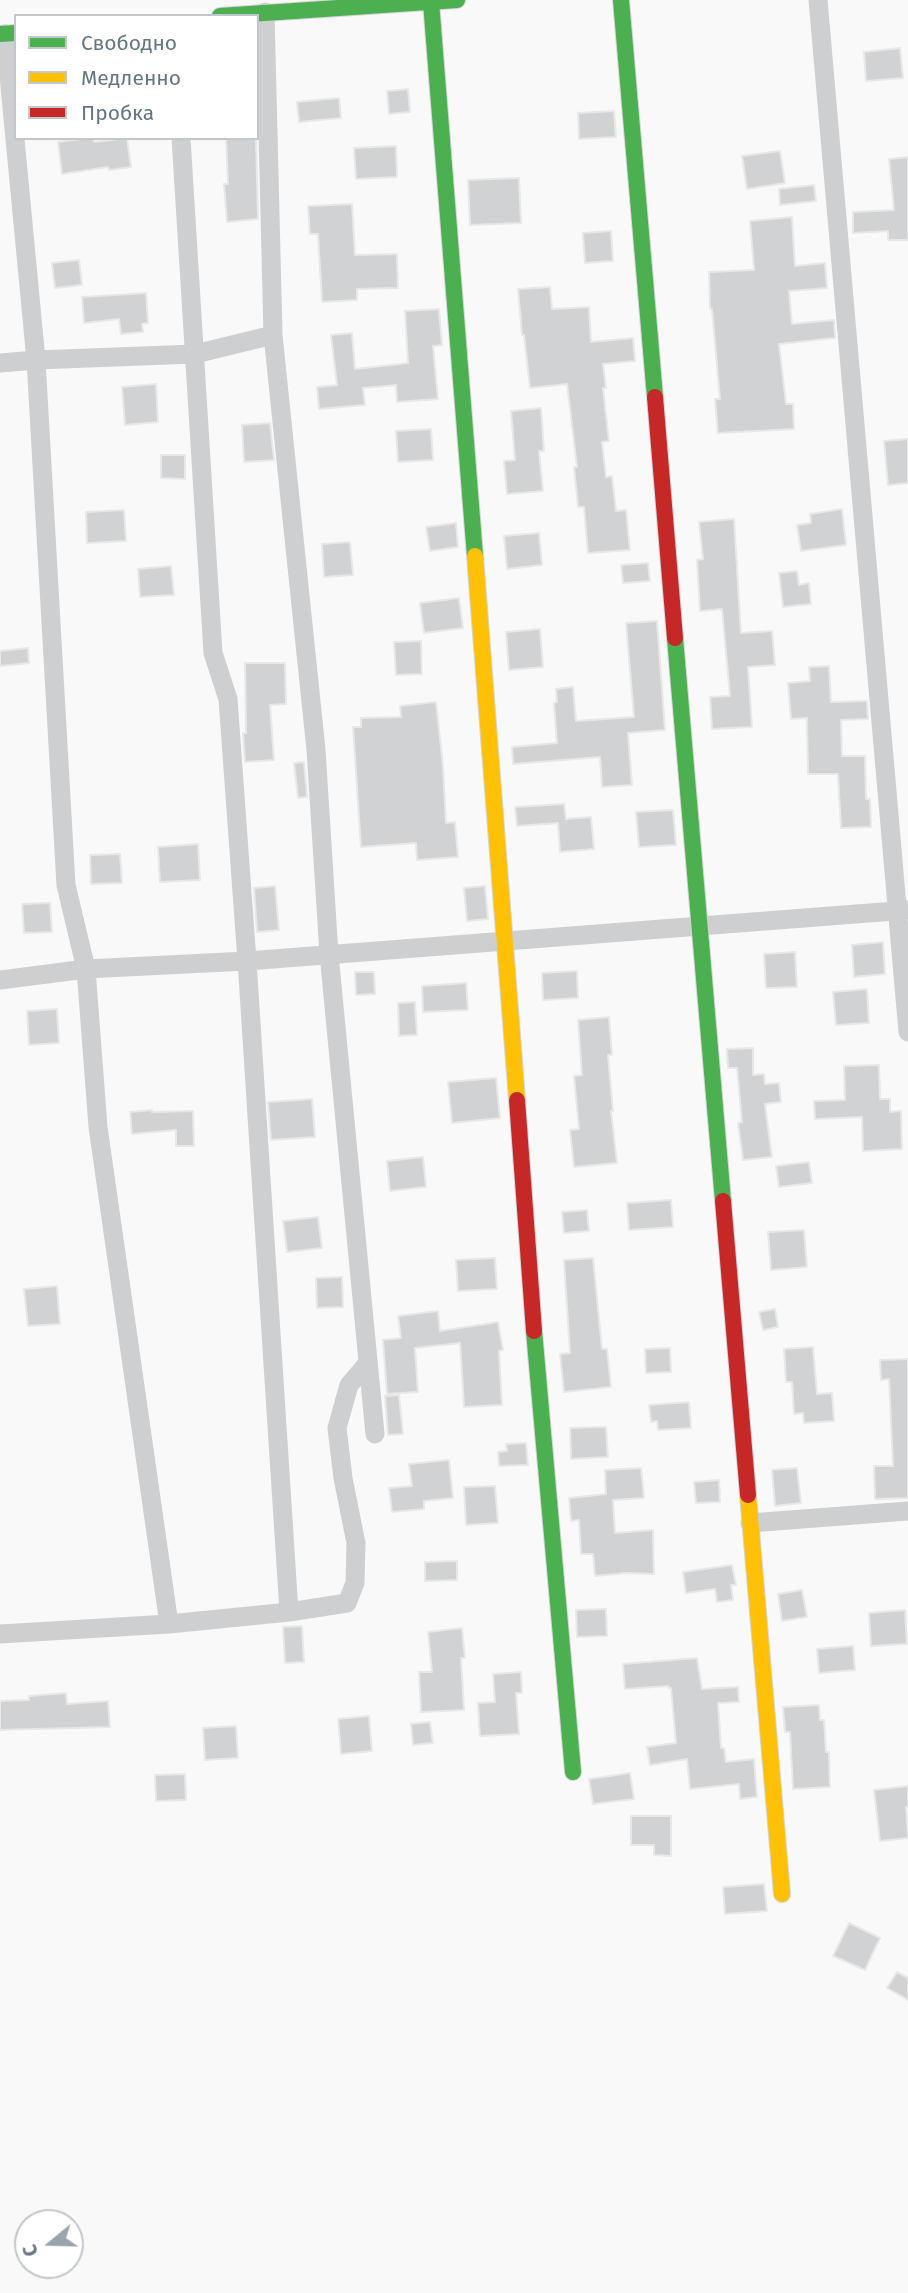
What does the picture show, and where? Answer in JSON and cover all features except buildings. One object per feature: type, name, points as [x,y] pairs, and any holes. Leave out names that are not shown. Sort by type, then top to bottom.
[{"type":"street","points":[[242,14],[457,0]]},
{"type":"street","points":[[621,0],[782,1894]]},
{"type":"street","points":[[818,0],[903,911],[908,1032]]},
{"type":"street","points":[[431,2],[506,941],[539,1399],[573,1772]]},
{"type":"street","points":[[265,12],[273,335],[316,750],[329,954],[375,1434]]},
{"type":"street","points":[[7,33],[14,112]]},
{"type":"street","points":[[16,140],[36,360],[66,885],[86,969],[98,1127],[169,1624]]},
{"type":"street","points":[[181,140],[213,653],[228,699],[289,1612]]},
{"type":"street","points":[[0,363],[195,354],[273,335]]},
{"type":"street","points":[[0,980],[86,969],[247,961],[903,911]]},
{"type":"street","points":[[0,1634],[169,1624],[289,1612],[347,1603],[355,1583],[356,1543],[343,1478],[337,1428],[349,1385],[368,1363]]},
{"type":"street","points":[[750,1523],[908,1511]]},
{"type":"traffic: fast","points":[[250,14],[457,0]]},
{"type":"traffic: fast","points":[[621,0],[655,397]]},
{"type":"traffic: fast","points":[[431,2],[475,556]]},
{"type":"traffic: fast","points":[[0,34],[14,33]]},
{"type":"traffic: fast","points":[[675,638],[723,1201]]},
{"type":"traffic: fast","points":[[534,1331],[573,1772]]},
{"type":"traffic: slow","points":[[475,556],[517,1100]]},
{"type":"traffic: slow","points":[[748,1495],[782,1894]]},
{"type":"traffic: jam","points":[[655,397],[675,638]]},
{"type":"traffic: jam","points":[[517,1100],[534,1331]]},
{"type":"traffic: jam","points":[[723,1201],[748,1495]]}]
